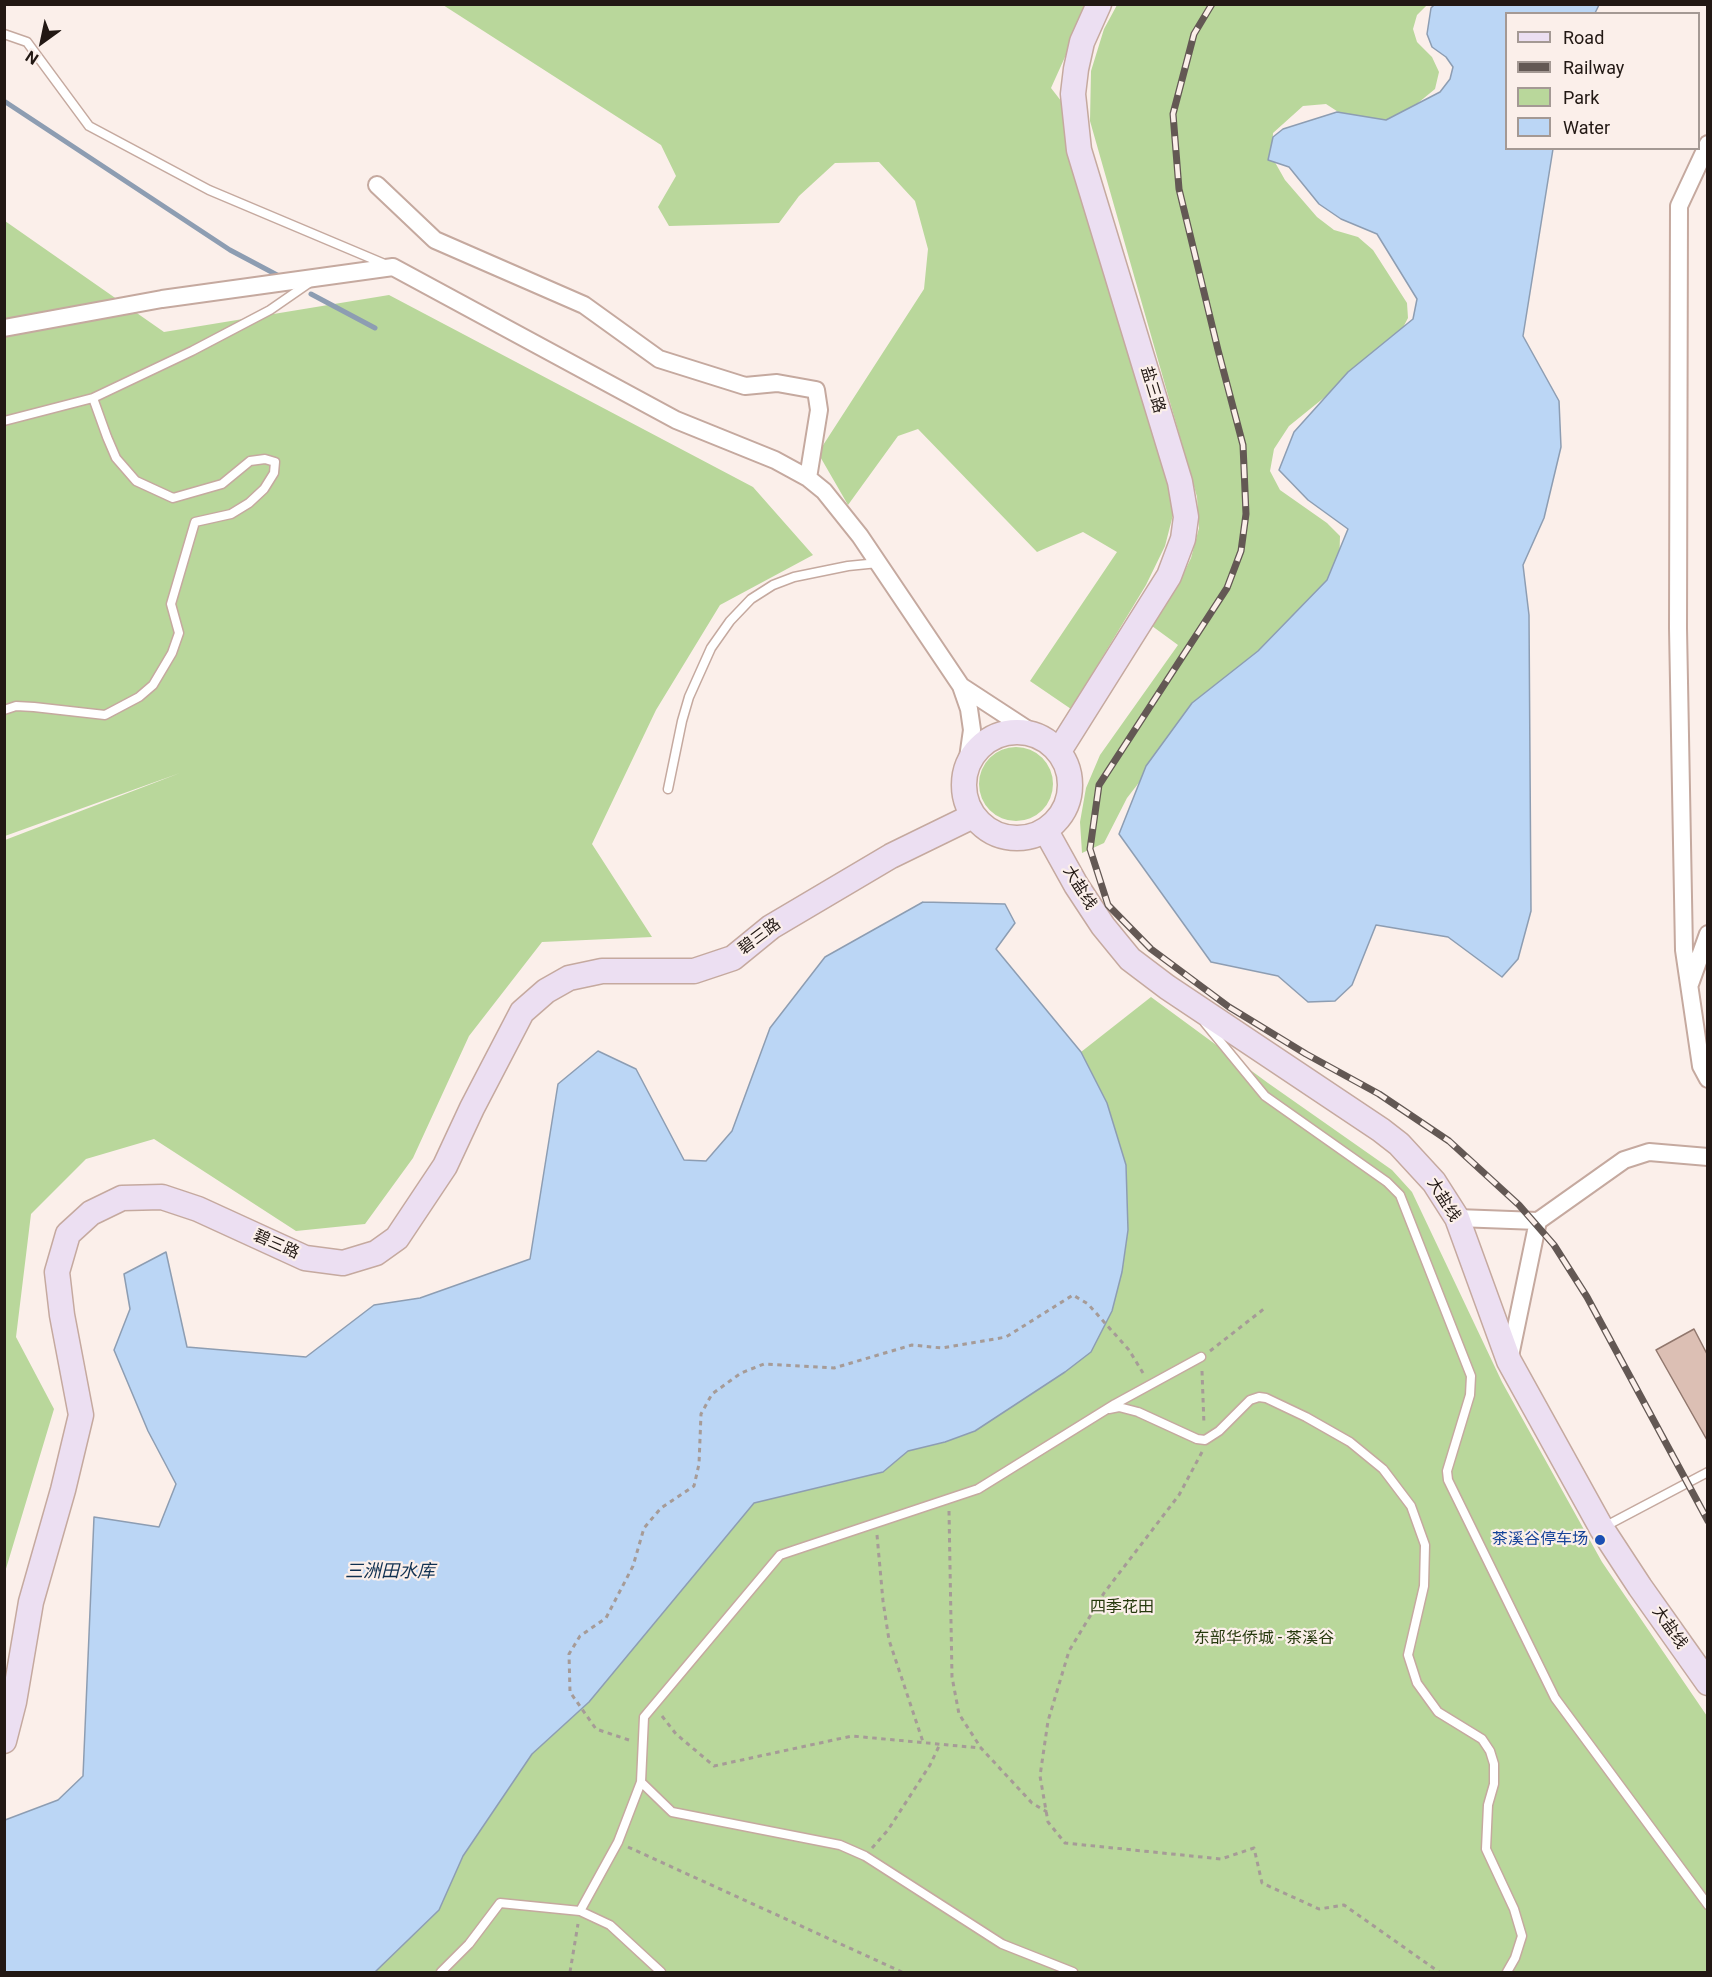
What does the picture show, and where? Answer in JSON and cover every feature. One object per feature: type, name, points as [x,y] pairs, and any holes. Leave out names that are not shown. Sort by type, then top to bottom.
[{"type":"main road","name":"盐三路","points":[[1059,751],[1169,576],[1183,539],[1186,517],[1180,483],[1078,150],[1073,94],[1076,69],[1082,42],[1099,4]]},
{"type":"main road","points":[[1008,732],[1022,732],[1036,735],[1059,751],[1070,774],[1071,788],[1064,812],[1046,831],[1020,839],[1006,837],[982,826],[973,816],[967,804],[964,778],[967,765],[978,748],[994,736],[1008,732]]},
{"type":"main road","name":"碧三路","points":[[4,1741],[14,1702],[31,1602],[63,1490],[81,1415],[62,1316],[57,1272],[68,1234],[91,1213],[122,1198],[162,1197],[198,1209],[305,1258],[343,1263],[376,1253],[397,1238],[445,1166],[522,1012],[546,991],[569,978],[602,971],[694,971],[733,958],[771,927],[891,856],[973,816]]},
{"type":"main road","name":"大盐线","points":[[1046,831],[1076,885],[1116,944],[1147,973],[1399,1144],[1434,1182],[1457,1218],[1509,1361],[1602,1529],[1707,1683]]},
{"type":"street","points":[[1707,144],[1679,206],[1678,640],[1684,950],[1701,1066],[1707,1079]]},
{"type":"street","points":[[377,185],[435,240],[584,305],[659,359],[745,386],[777,383],[816,390],[819,410],[808,478]]},
{"type":"street","points":[[4,328],[162,299],[393,267],[676,420],[775,460],[808,478],[840,509],[961,686],[969,709],[972,730],[967,765]]},
{"type":"street","points":[[961,686],[1036,735]]},
{"type":"street","points":[[1689,987],[1707,934]]},
{"type":"street","points":[[1457,1218],[1538,1221],[1624,1160],[1649,1152],[1707,1157]]},
{"type":"street","points":[[1509,1361],[1538,1221]]},
{"type":"lane","points":[[4,34],[27,42],[89,126],[209,190],[393,267]]},
{"type":"lane","points":[[4,421],[93,398],[192,351],[270,310],[317,277]]},
{"type":"lane","points":[[4,710],[16,706],[105,715],[130,703],[153,685],[172,653],[179,633],[171,604],[195,522],[231,514],[249,503],[264,489],[274,473],[274,462],[265,459],[250,461],[222,484],[173,498],[136,481],[116,458],[93,398]]},
{"type":"lane","points":[[668,789],[689,697],[711,648],[730,621],[751,599],[773,585],[794,577],[848,566],[878,563]]},
{"type":"lane","points":[[1186,1000],[1265,1096],[1388,1182],[1400,1195],[1471,1376],[1470,1395],[1447,1471],[1448,1480],[1565,1714],[1707,1905]]},
{"type":"lane","points":[[580,1911],[618,1842],[641,1782],[644,1717],[780,1555],[978,1489],[1106,1409],[1201,1357]]},
{"type":"lane","points":[[1106,1409],[1119,1407],[1138,1412],[1197,1439],[1205,1440],[1219,1431],[1250,1400],[1258,1397],[1266,1398],[1350,1442],[1383,1469],[1411,1506],[1425,1545],[1424,1586],[1408,1655],[1417,1683],[1438,1712],[1482,1739],[1490,1751],[1494,1764],[1494,1784],[1488,1805],[1486,1849],[1514,1909],[1522,1936],[1515,1958],[1507,1972]]},
{"type":"lane","points":[[1602,1529],[1707,1472]]},
{"type":"lane","points":[[641,1782],[672,1812],[840,1845],[865,1856],[1002,1944],[1073,1972]]},
{"type":"lane","points":[[441,1972],[469,1944],[500,1903],[580,1911],[610,1925],[661,1972]]},
{"type":"path","points":[[643,1744],[596,1729],[570,1692],[569,1654],[580,1636],[606,1618],[633,1566],[644,1528],[661,1508],[694,1486],[699,1464],[702,1413],[712,1394],[741,1373],[764,1364],[834,1368],[912,1345],[942,1348],[1006,1337],[1074,1295],[1088,1304],[1129,1350],[1150,1384]]},
{"type":"path","points":[[1265,1308],[1201,1357],[1205,1440],[1203,1450],[1179,1495],[1104,1593],[1069,1651],[1048,1721],[1040,1776],[1048,1822],[1065,1843],[1221,1859],[1254,1848],[1262,1883],[1319,1909],[1344,1905],[1439,1972]]},
{"type":"path","points":[[949,1499],[952,1677],[959,1714],[981,1748],[1032,1803],[1047,1812]]},
{"type":"path","points":[[876,1523],[889,1640],[923,1743]]},
{"type":"path","points":[[654,1705],[676,1734],[714,1766],[852,1736],[981,1748]]},
{"type":"path","points":[[865,1856],[888,1830],[930,1766],[940,1744]]},
{"type":"path","points":[[618,1842],[902,1972]]},
{"type":"path","points":[[570,1972],[580,1911]]},
{"type":"green space","points":[[443,5],[1086,5],[1051,88],[1065,106],[1159,428],[1174,511],[1165,546],[1146,585],[1071,709],[1030,681],[1117,552],[1083,532],[1037,552],[918,429],[898,436],[848,505],[818,453],[924,289],[928,249],[915,201],[879,162],[835,163],[799,196],[779,223],[669,226],[658,207],[676,176],[661,145]]},
{"type":"green space","points":[[1117,5],[1427,5],[1417,15],[1413,29],[1417,42],[1432,57],[1439,72],[1435,89],[1387,125],[1346,117],[1326,104],[1303,106],[1273,133],[1272,157],[1285,180],[1317,217],[1334,230],[1358,237],[1373,250],[1407,303],[1408,318],[1399,335],[1388,346],[1289,426],[1274,449],[1270,471],[1280,490],[1327,523],[1340,536],[1339,568],[1313,602],[1186,722],[1127,798],[1104,843],[1082,853],[1080,822],[1086,788],[1100,755],[1178,645],[1152,626],[1177,587],[1191,558],[1199,528],[1197,497],[1090,121],[1091,71],[1104,29]]},
{"type":"green space","points":[[5,221],[164,332],[389,295],[753,487],[813,555],[720,605],[656,710],[592,844],[652,937],[542,942],[469,1036],[413,1158],[365,1224],[296,1231],[154,1139],[86,1159],[31,1214],[16,1337],[54,1409],[5,1572],[5,840],[180,773],[5,836]]},
{"type":"green space","points":[[1016,747],[1037,753],[1047,763],[1053,784],[1047,805],[1037,815],[1016,821],[995,815],[985,805],[979,784],[985,763],[995,753]]},
{"type":"green space","name":"东部华侨城 - 茶溪谷","points":[[1151,997],[1392,1170],[1412,1192],[1502,1382],[1602,1562],[1707,1716],[1707,1972],[375,1972],[439,1910],[463,1856],[532,1754],[589,1702],[754,1503],[883,1472],[908,1451],[945,1442],[975,1431],[1112,1311],[1122,1272],[1128,1230],[1126,1165],[1107,1103],[1081,1052]]},
{"type":"water","points":[[1434,5],[1599,5],[1596,12],[1505,12],[1505,150],[1553,150],[1523,336],[1559,401],[1561,447],[1544,518],[1523,565],[1529,615],[1531,911],[1518,959],[1502,977],[1448,937],[1376,925],[1352,985],[1335,1001],[1308,1002],[1278,976],[1211,962],[1119,834],[1146,766],[1192,703],[1258,651],[1327,580],[1348,529],[1308,500],[1279,470],[1294,432],[1348,372],[1413,319],[1417,299],[1377,234],[1341,219],[1319,204],[1289,167],[1268,160],[1273,137],[1283,129],[1337,112],[1386,120],[1440,92],[1450,79],[1453,67],[1446,57],[1432,47],[1427,34],[1431,8]]},
{"type":"water","name":"三洲田水库","points":[[923,902],[1005,904],[1015,923],[996,949],[1081,1052],[1107,1103],[1126,1165],[1128,1230],[1122,1272],[1112,1311],[1091,1352],[1065,1372],[975,1431],[945,1442],[908,1451],[883,1472],[754,1503],[589,1702],[532,1754],[463,1856],[439,1910],[375,1972],[5,1972],[5,1820],[58,1800],[83,1776],[94,1517],[159,1527],[176,1484],[148,1431],[114,1350],[130,1309],[124,1274],[166,1252],[187,1347],[306,1357],[374,1305],[420,1298],[530,1259],[558,1084],[598,1051],[636,1069],[684,1160],[706,1161],[732,1131],[770,1028],[825,957]]},
{"type":"building","points":[[1694,1329],[1707,1354],[1707,1440],[1656,1350]]},
{"type":"waterway","points":[[4,101],[230,250],[279,276]]},
{"type":"waterway","points":[[311,294],[375,328]]},
{"type":"railway","points":[[1212,4],[1194,34],[1173,114],[1179,189],[1243,445],[1246,514],[1241,551],[1227,588],[1099,785],[1090,849],[1108,905],[1151,949],[1229,1007],[1306,1054],[1379,1094],[1449,1141],[1519,1205],[1554,1245],[1587,1297],[1708,1521]]},
{"type":"place","name":"茶溪谷停车场","points":[[1600,1540]]},
{"type":"park label","name":"四季花田","points":[[1122,1608]]}]
